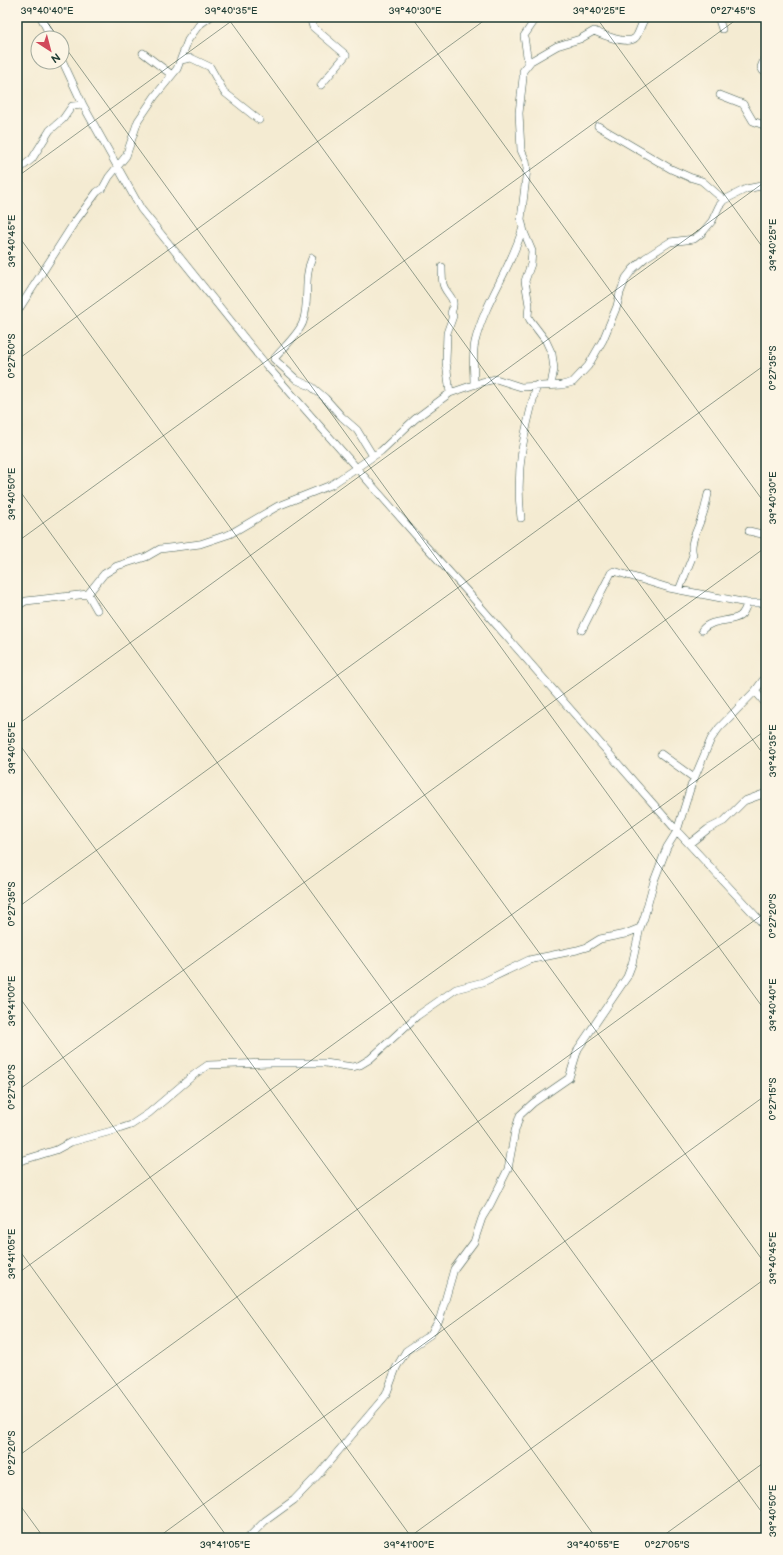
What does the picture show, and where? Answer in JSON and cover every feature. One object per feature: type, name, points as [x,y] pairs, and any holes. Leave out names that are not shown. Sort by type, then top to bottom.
[{"type":"street","points":[[41,17],[47,30]]},
{"type":"street","points":[[17,312],[74,223],[97,192],[103,188],[117,165],[126,156],[138,120],[177,69],[188,40],[200,25],[210,17]]},
{"type":"street","points":[[310,17],[313,27],[346,55],[321,85]]},
{"type":"street","points":[[528,63],[524,36],[537,17]]},
{"type":"street","points":[[551,385],[554,369],[552,354],[546,341],[528,316],[525,281],[531,264],[532,251],[521,219],[527,169],[526,161],[521,150],[520,113],[523,71],[528,63],[557,46],[580,39],[594,31],[616,38],[630,40],[635,38],[646,17]]},
{"type":"street","points":[[718,17],[722,29]]},
{"type":"street","points":[[143,53],[172,75]]},
{"type":"street","points":[[766,55],[761,67],[763,71],[766,72]]},
{"type":"street","points":[[181,60],[191,58],[210,67],[224,92],[259,120]]},
{"type":"street","points":[[67,70],[83,105],[141,209],[267,366],[677,831],[766,927]]},
{"type":"street","points":[[720,95],[743,104],[753,121],[766,126]]},
{"type":"street","points":[[17,171],[32,159],[50,130],[63,119],[72,106],[83,105]]},
{"type":"street","points":[[598,126],[671,168],[689,177],[702,181],[724,200]]},
{"type":"street","points":[[17,606],[26,601],[88,594],[104,574],[117,566],[146,557],[160,549],[200,544],[230,534],[278,506],[331,485],[381,451],[415,419],[450,393],[496,379],[521,387],[537,385],[562,385],[573,382],[588,366],[603,340],[617,306],[626,278],[633,269],[645,258],[670,242],[694,239],[702,233],[712,222],[719,206],[724,200],[746,189],[766,185]]},
{"type":"street","points":[[474,385],[475,342],[482,320],[506,270],[520,238],[523,227]]},
{"type":"street","points":[[312,258],[308,267],[305,313],[302,323],[274,359],[297,380],[312,387],[325,398],[342,417],[357,430],[373,456]]},
{"type":"street","points":[[442,267],[443,285],[452,298],[454,305],[451,313],[453,316],[447,332],[446,362],[450,393]]},
{"type":"street","points":[[521,518],[518,479],[523,440],[537,385]]},
{"type":"street","points":[[679,590],[694,555],[691,548],[697,527],[702,519],[708,494]]},
{"type":"street","points":[[749,531],[766,535]]},
{"type":"street","points":[[582,630],[611,573],[614,571],[679,590],[747,602],[766,603]]},
{"type":"street","points":[[88,594],[97,610]]},
{"type":"street","points":[[702,630],[706,625],[740,617],[745,610],[747,602]]},
{"type":"street","points":[[248,1538],[265,1522],[294,1500],[318,1475],[386,1395],[396,1368],[406,1351],[431,1334],[440,1318],[454,1269],[474,1242],[482,1218],[508,1169],[520,1115],[533,1103],[569,1078],[578,1049],[627,977],[632,964],[640,928],[654,881],[667,847],[677,831],[694,778],[716,732],[755,691],[766,676]]},
{"type":"street","points":[[755,691],[766,704]]},
{"type":"street","points":[[661,754],[694,778]]},
{"type":"street","points":[[689,844],[708,829],[724,821],[744,801],[766,793]]},
{"type":"street","points":[[17,1162],[56,1150],[71,1142],[131,1125],[149,1113],[195,1074],[208,1065],[325,1063],[353,1067],[360,1065],[370,1059],[417,1016],[456,990],[483,982],[529,960],[577,950],[587,947],[600,939],[625,934],[640,928]]}]
